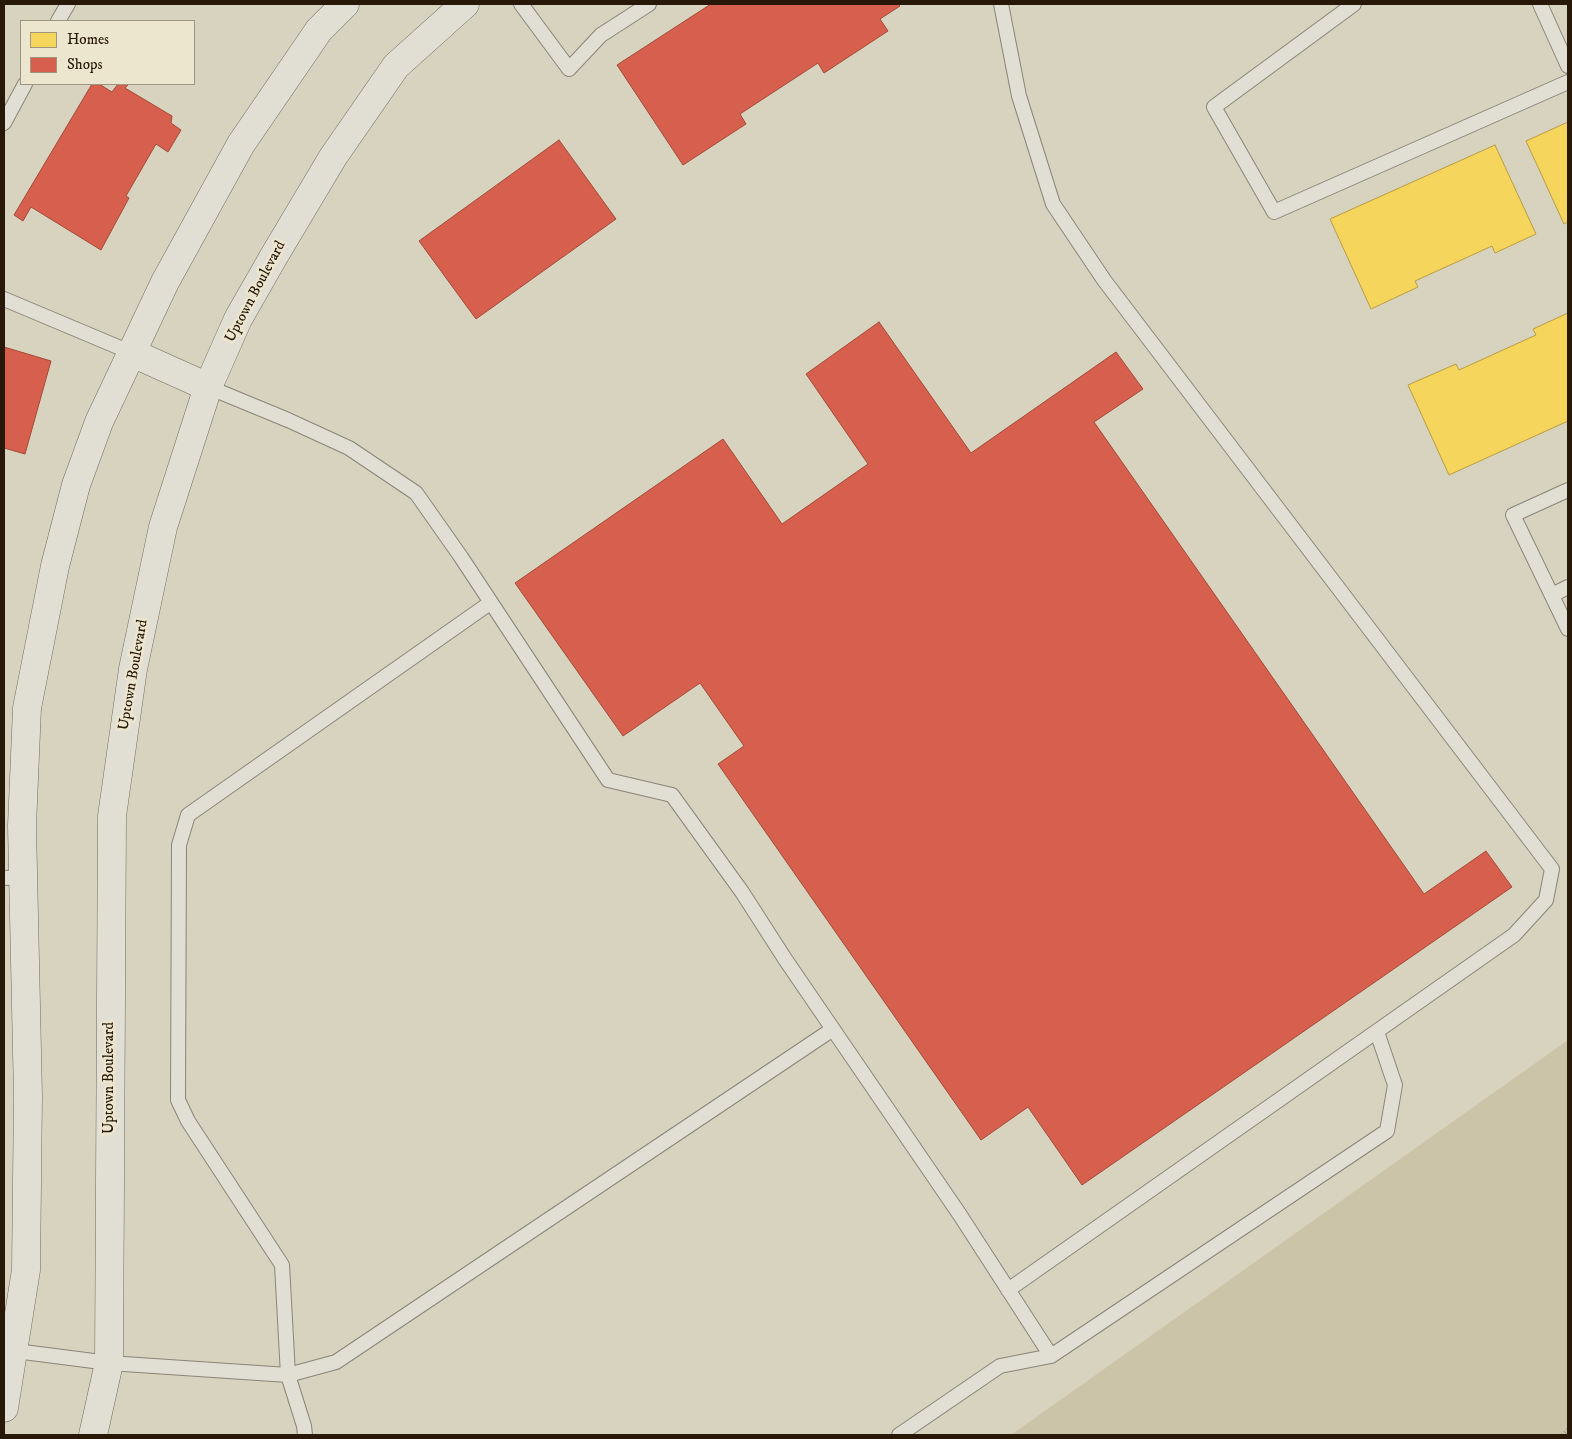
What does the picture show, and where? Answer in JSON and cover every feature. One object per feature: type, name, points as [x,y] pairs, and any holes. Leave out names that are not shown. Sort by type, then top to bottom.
[{"type":"street","points":[[4,1408],[8,1350],[26,1270],[28,1096],[13,877],[22,826],[27,708],[55,566],[76,485],[99,422],[130,352],[165,282],[241,144],[319,30],[344,4]]},
{"type":"street","points":[[396,66],[444,4]]},
{"type":"street","name":"Uptown Boulevard","points":[[93,1435],[109,1363],[112,816],[132,669],[163,527],[208,387],[238,319],[274,256],[333,157],[396,66],[465,4]]},
{"type":"street","points":[[130,352],[208,387]]},
{"type":"lane","points":[[59,20],[68,4]]},
{"type":"lane","points":[[521,4],[568,69],[601,35],[649,4]]},
{"type":"lane","points":[[1001,4],[1019,96],[1053,204],[1104,280],[1552,869],[1546,900],[1514,935],[1008,1290]]},
{"type":"lane","points":[[1354,4],[1214,107],[1274,212],[1568,82]]},
{"type":"lane","points":[[1540,4],[1568,66]]},
{"type":"lane","points":[[4,124],[24,85]]},
{"type":"lane","points":[[4,299],[130,352]]},
{"type":"lane","points":[[208,387],[349,448],[416,493],[461,557],[608,780],[672,795],[742,892],[1051,1356]]},
{"type":"lane","points":[[1568,490],[1513,514],[1568,629]]},
{"type":"lane","points":[[1552,595],[1568,587]]},
{"type":"lane","points":[[305,1435],[288,1375],[282,1265],[188,1121],[178,1100],[179,845],[188,815],[490,603]]},
{"type":"lane","points":[[8,1350],[109,1363],[288,1375],[336,1362],[833,1029]]},
{"type":"lane","points":[[899,1435],[1000,1366],[1051,1356],[1387,1131],[1395,1085],[1377,1032]]},
{"type":"path","points":[[1562,1435],[1568,1429]]},
{"type":"shaded area","points":[[1568,1040],[1568,1435],[1011,1435]]},
{"type":"building: Homes","points":[[1568,122],[1568,222],[1564,224],[1526,141]]},
{"type":"building: Homes","points":[[1495,145],[1536,234],[1495,253],[1492,246],[1415,281],[1418,287],[1371,309],[1330,219]]},
{"type":"building: Homes","points":[[1568,313],[1568,421],[1449,475],[1408,385],[1456,364],[1459,370],[1536,335],[1533,329]]},
{"type":"building: Shops","points":[[711,4],[898,4],[900,6],[880,19],[888,31],[824,73],[818,63],[740,114],[746,124],[683,165],[617,65]]},
{"type":"building: Shops","points":[[91,85],[101,85],[112,92],[117,85],[128,85],[125,88],[172,116],[171,123],[181,130],[168,152],[156,144],[126,196],[129,198],[101,250],[31,207],[23,221],[14,215]]},
{"type":"building: Shops","points":[[559,140],[616,219],[476,319],[419,241]]},
{"type":"building: Shops","points":[[879,322],[971,453],[1116,352],[1143,389],[1094,422],[1424,894],[1486,851],[1512,887],[1082,1185],[1028,1107],[981,1140],[718,764],[744,746],[700,683],[623,736],[515,583],[723,439],[782,524],[868,464],[806,374]]},
{"type":"building: Shops","points":[[4,347],[51,361],[25,454],[4,448]]}]
